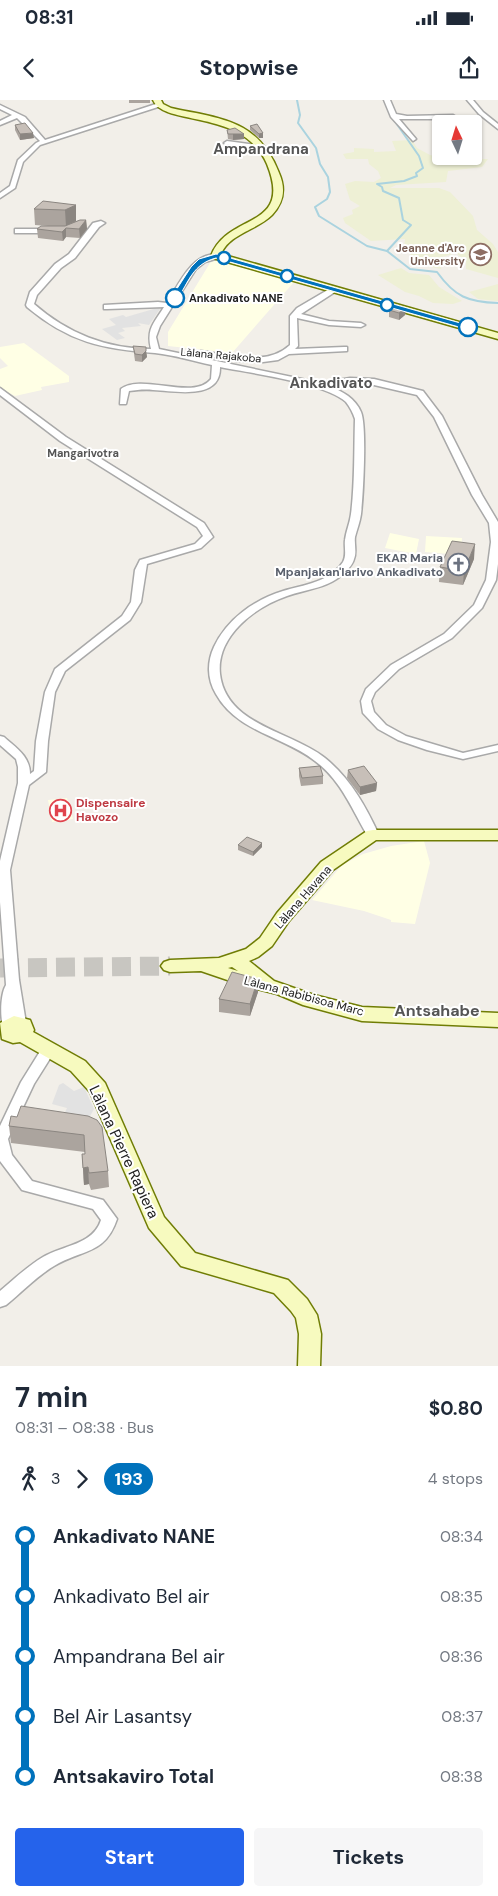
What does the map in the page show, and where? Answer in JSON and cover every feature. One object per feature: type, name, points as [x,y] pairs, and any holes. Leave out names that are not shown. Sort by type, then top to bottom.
[{"type":"main road","points":[[158,103],[168,110],[230,124],[244,131],[264,148],[271,161],[279,195],[272,210],[219,246],[216,256],[498,336]]},
{"type":"main road","points":[[373,836],[498,835]]},
{"type":"main road","name":"Làlana Havana","points":[[170,966],[202,966],[235,960],[252,952],[266,942],[283,917],[327,866],[373,836]]},
{"type":"main road","points":[[252,952],[275,987]]},
{"type":"main road","points":[[235,960],[275,987]]},
{"type":"main road","name":"Làlana Rabibisoa Marc","points":[[202,966],[251,982],[275,987],[309,1000],[362,1014],[498,1020]]},
{"type":"main road","name":"Làlana Pierre Rapiera","points":[[12,1031],[78,1066],[98,1088],[156,1222],[188,1260],[281,1286],[299,1305],[306,1315],[310,1334],[309,1366]]},
{"type":"street","points":[[387,100],[393,116],[413,139]]},
{"type":"street","points":[[470,100],[498,128]]},
{"type":"street","points":[[0,196],[13,186],[20,161],[43,141],[158,103]]},
{"type":"street","points":[[1,107],[23,118],[43,141]]},
{"type":"street","points":[[0,123],[18,115]]},
{"type":"street","points":[[393,116],[432,118]]},
{"type":"street","points":[[227,143],[264,148]]},
{"type":"street","points":[[95,225],[72,256],[58,266],[33,294],[30,305],[57,327],[78,337],[121,348],[156,351],[320,385],[344,396],[356,407],[359,419],[356,515],[350,538],[350,558],[340,573],[327,580],[276,597],[240,618],[223,637],[214,663],[214,676],[222,696],[245,721],[311,753],[337,775],[354,797],[373,836]]},
{"type":"street","points":[[18,231],[57,231]]},
{"type":"street","points":[[156,351],[152,337],[156,326],[193,268],[202,260],[216,256]]},
{"type":"street","points":[[289,352],[294,346],[293,318],[334,290]]},
{"type":"street","points":[[108,307],[158,304],[169,306]]},
{"type":"street","points":[[296,315],[329,323],[361,325]]},
{"type":"street","name":"Làlana Rajakoba","points":[[156,351],[181,350],[253,360],[272,358],[289,352],[344,349]]},
{"type":"street","points":[[123,402],[126,389],[148,387],[179,390],[202,388],[212,383],[215,379],[216,363]]},
{"type":"street","points":[[320,385],[350,381],[374,382],[420,393],[438,416],[477,495],[494,523],[496,542],[490,580],[478,606],[448,636],[395,667],[370,691],[366,701],[370,713],[382,726],[402,738],[431,748],[463,756],[498,748]]},
{"type":"street","points":[[0,392],[63,439],[201,525],[208,537],[198,546],[143,562],[140,570],[136,602],[126,618],[60,669],[50,692],[42,741],[40,772],[24,783]]},
{"type":"street","points":[[0,739],[21,758],[24,783],[2,874],[3,913],[12,980],[7,1008],[12,1031]]},
{"type":"street","points":[[0,1300],[49,1261],[95,1242],[107,1229],[109,1219],[98,1204],[27,1186],[5,1157],[1,1139],[28,1082],[49,1049]]},
{"type":"shaded area","points":[[412,140],[417,148],[432,155],[432,165],[482,165],[482,159],[488,159],[482,167],[448,171],[446,182],[396,185],[390,188],[439,188],[450,192],[473,216],[477,230],[493,244],[498,252],[498,278],[466,269],[466,261],[456,253],[439,258],[441,269],[421,265],[404,248],[405,239],[371,241],[345,223],[343,218],[353,214],[352,210],[360,206],[350,200],[345,184],[355,181],[374,182],[381,178],[378,171],[369,164],[368,159],[346,159],[343,154],[354,152],[354,148],[374,149],[374,152],[396,151],[392,141]]},
{"type":"shaded area","points":[[215,260],[294,282],[232,353],[168,346],[168,332],[210,263]]},
{"type":"shaded area","points":[[401,268],[409,273],[429,275],[439,287],[462,301],[453,304],[433,303],[405,292],[378,275]]},
{"type":"shaded area","points":[[498,284],[498,301],[478,299],[469,292]]},
{"type":"shaded area","points":[[157,308],[160,309],[149,325],[138,323],[141,326],[122,328],[125,331],[118,333],[125,338],[117,340],[102,329],[116,325],[109,319],[123,315],[126,317]]},
{"type":"shaded area","points":[[24,343],[69,376],[69,382],[41,387],[42,390],[15,396],[0,388],[0,369],[8,366],[0,358],[0,347]]},
{"type":"shaded area","points":[[390,533],[419,539],[416,554],[385,548]]},
{"type":"shaded area","points":[[426,536],[462,538],[461,555],[425,552]]},
{"type":"shaded area","name":"Dispensaire Havozo","points":[[67,798],[73,819],[52,822],[48,800]]},
{"type":"shaded area","points":[[424,841],[430,863],[415,924],[391,922],[391,920],[364,911],[312,900],[342,865],[363,854],[391,846]]},
{"type":"shaded area","points":[[63,1083],[74,1091],[84,1087],[94,1109],[89,1118],[62,1119],[67,1108],[52,1104],[59,1085]]},
{"type":"building","points":[[25,123],[33,133],[20,134],[15,125]]},
{"type":"building","points":[[257,124],[263,133],[259,134],[250,126]]},
{"type":"building","points":[[235,128],[244,134],[228,134],[227,130]]},
{"type":"building","points":[[43,201],[76,205],[65,210],[34,209]]},
{"type":"building","points":[[80,220],[86,220],[79,229],[66,228],[62,232],[37,229],[41,226],[65,226]]},
{"type":"building","points":[[396,305],[406,308],[399,313],[389,310]]},
{"type":"building","points":[[133,346],[146,347],[146,351],[142,355],[135,354]]},
{"type":"building","points":[[452,541],[475,544],[464,571],[440,567]]},
{"type":"building","points":[[320,766],[323,776],[302,778],[299,768]]},
{"type":"building","points":[[364,766],[377,783],[360,787],[348,770]]},
{"type":"building","points":[[247,837],[262,843],[253,852],[238,845]]},
{"type":"building","points":[[232,972],[258,979],[250,1004],[219,999]]},
{"type":"building","points":[[21,1106],[88,1116],[97,1120],[102,1127],[108,1171],[89,1173],[88,1167],[83,1168],[82,1154],[85,1154],[84,1135],[9,1126],[11,1116],[17,1117]]},
{"type":"waterway","points":[[297,100],[300,115],[298,123],[316,148],[320,164],[328,177],[330,192],[327,199],[315,207],[319,216],[367,246],[387,251]]},
{"type":"waterway","points":[[387,251],[411,225],[403,220],[399,198],[383,191],[382,187],[377,184],[404,181],[417,176],[416,173],[423,168],[419,156],[394,120]]},
{"type":"waterway","points":[[387,251],[410,269],[437,272],[456,293],[478,301],[498,303]]},
{"type":"tunnel","points":[[0,968],[170,966]]},
{"type":"bus line","name":"193","points":[[175,298],[193,268],[202,260],[216,256],[468,327]]},
{"type":"place","name":"Jeanne d'Arc University","points":[[481,254]]},
{"type":"place","name":"Ankadivato NANE","points":[[175,298]]},
{"type":"place","name":"EKAR Maria Mpanjakan'Iarivo Ankadivato","points":[[459,565]]},
{"type":"place","name":"Dispensaire Havozo","points":[[60,810]]},
{"type":"district","name":"Ampandrana","points":[[261,149]]},
{"type":"district","name":"Ankadivato","points":[[331,383]]},
{"type":"district","name":"Mangarivotra","points":[[83,453]]},
{"type":"district","name":"Antsahabe","points":[[437,1010]]}]
